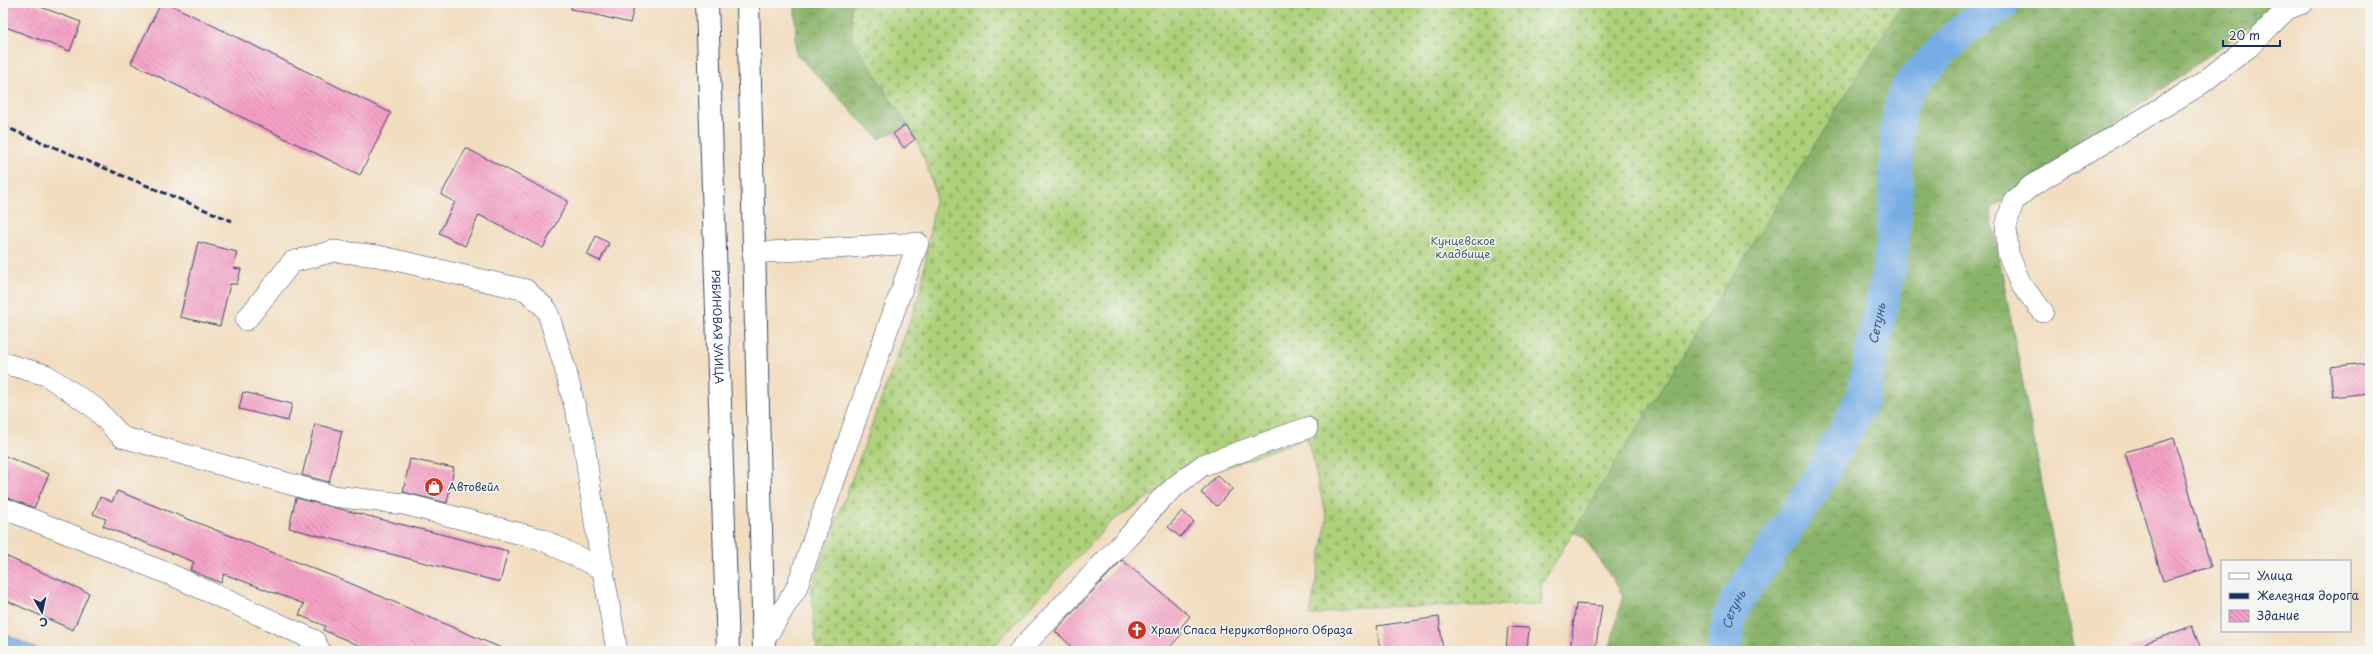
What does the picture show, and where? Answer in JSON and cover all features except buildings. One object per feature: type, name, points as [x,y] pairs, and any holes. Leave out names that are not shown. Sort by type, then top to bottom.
[{"type":"main road","name":"РЯБИНОВАЯ УЛИЦА","points":[[707,3],[728,651]]},
{"type":"main road","points":[[748,3],[753,253],[764,645]]},
{"type":"lane","points":[[2043,312],[2020,282],[2008,253],[2006,226],[2012,202],[2031,186],[2198,86],[2249,47],[2287,9],[2302,3]]},
{"type":"lane","points":[[753,253],[918,243],[796,590],[764,645]]},
{"type":"lane","points":[[246,320],[292,262],[334,251],[378,256],[526,290],[547,310],[565,368],[584,443],[596,530],[617,651]]},
{"type":"lane","points":[[3,363],[46,375],[95,408],[122,437],[333,496],[404,504],[541,539],[604,570]]},
{"type":"lane","points":[[1019,651],[1129,536],[1160,500],[1203,465],[1307,428]]},
{"type":"lane","points":[[3,508],[174,576],[314,640],[320,651]]},
{"type":"green space","name":"Кунцевское кладбище","points":[[795,3],[2283,3],[1990,210],[2074,651],[1609,651],[1623,595],[1583,536],[1566,530],[1333,523],[1310,432],[928,294],[947,158],[914,122],[879,139],[796,54]]},
{"type":"green space","name":"Кунцевское кладбище","points":[[851,3],[1903,3],[1606,478],[1541,585],[1542,605],[1353,607],[1310,616],[1327,519],[1307,437],[1153,494],[1111,522],[989,651],[817,651],[811,590],[916,305],[921,289],[936,193],[919,144],[852,38]]},
{"type":"water","points":[[3,633],[42,651],[3,651]]},
{"type":"waterway","name":"Сетунь","points":[[1723,651],[1730,615],[1738,599],[1813,489],[1851,421],[1863,395],[1890,263],[1895,209],[1897,126],[1901,104],[1909,86],[1942,50],[1964,29],[2003,3]]},
{"type":"railway","points":[[3,126],[232,221]]},
{"type":"place","name":"Автовейл","points":[[434,487]]},
{"type":"place","name":"Храм Спаса Нерукотворного Образа","points":[[1137,630]]}]
